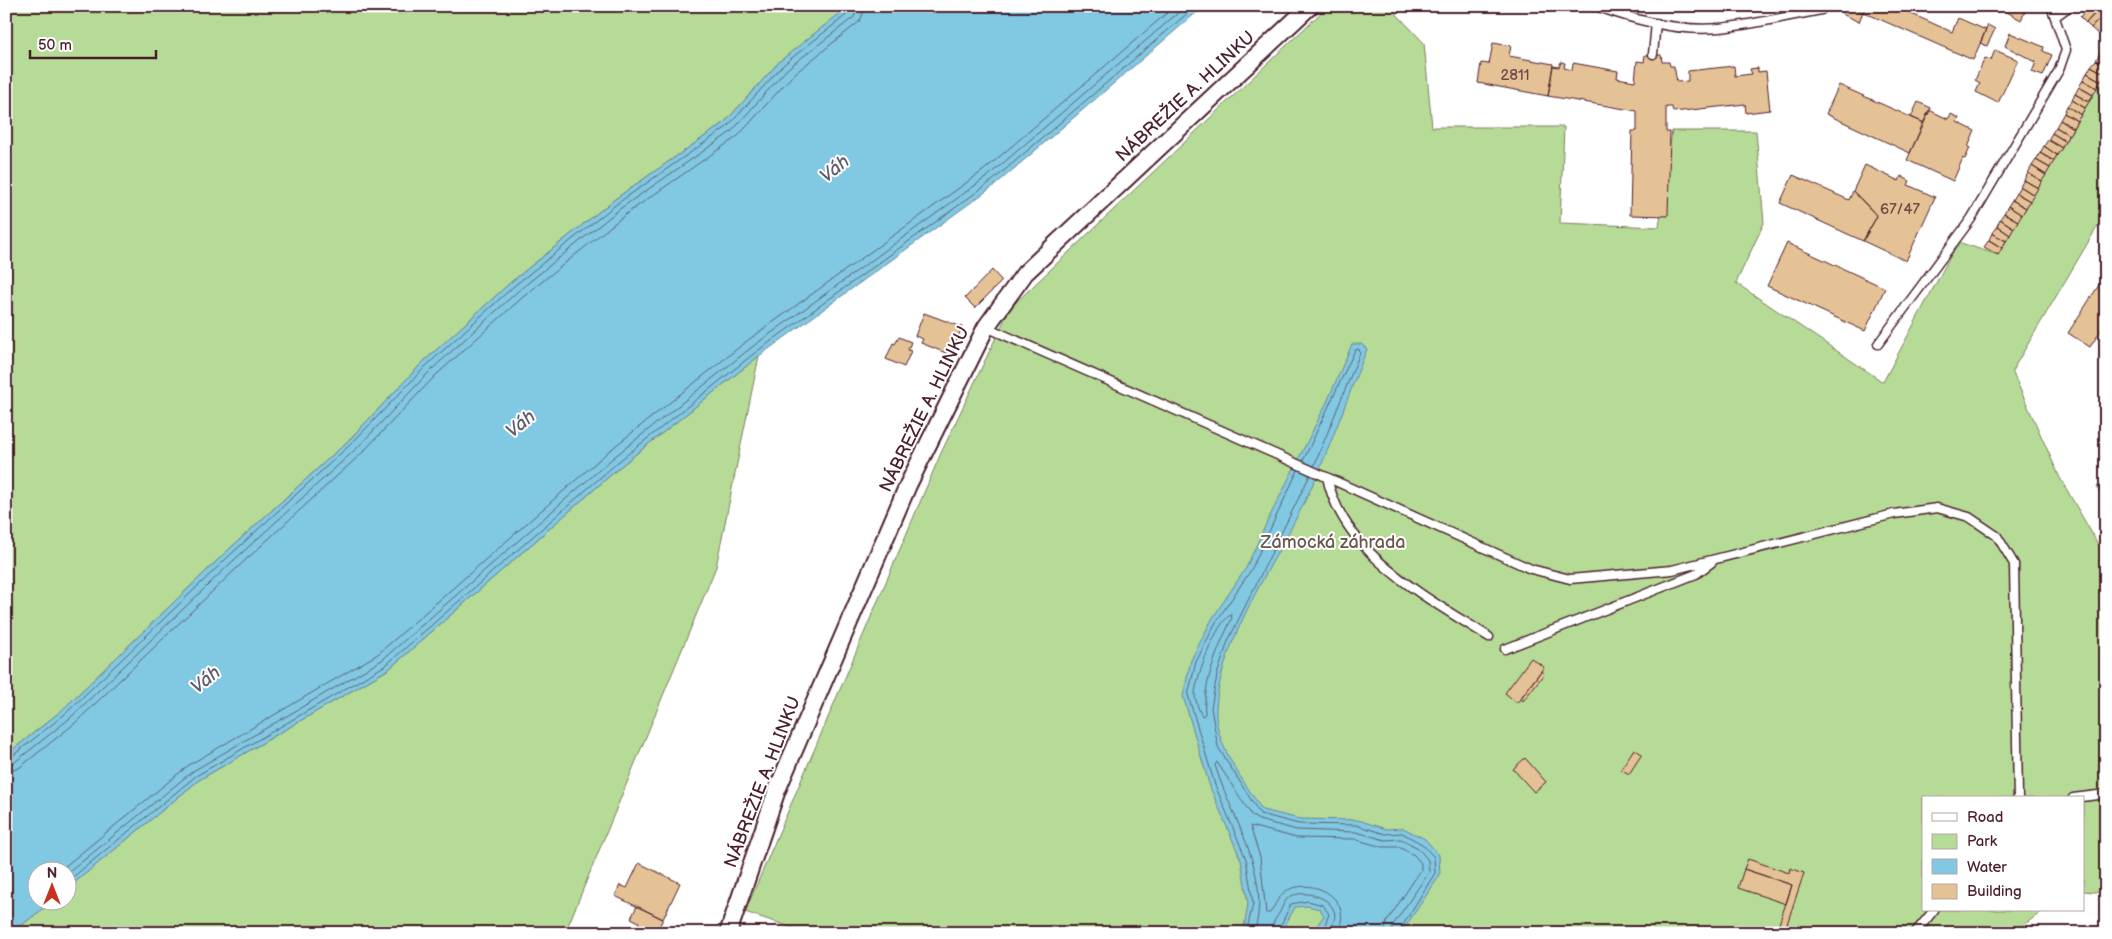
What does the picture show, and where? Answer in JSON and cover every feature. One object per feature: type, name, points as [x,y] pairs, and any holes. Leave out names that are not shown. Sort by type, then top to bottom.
[{"type":"street","name":"NÁBREŽIE A. HLINKU","points":[[728,933],[780,781],[908,485],[986,327],[1025,273],[1310,6]]},
{"type":"lane","points":[[1596,6],[1672,27],[1718,28],[1821,10]]},
{"type":"lane","points":[[1878,344],[1971,219],[2059,70],[2066,50],[2052,6]]},
{"type":"lane","points":[[2056,16],[2070,6]]},
{"type":"lane","points":[[1653,54],[1656,23]]},
{"type":"lane","points":[[986,327],[1295,463],[1530,570],[1570,579],[1672,570],[1894,514],[1937,508],[1969,517],[1997,536],[2014,564],[2018,796]]},
{"type":"lane","points":[[1324,476],[1331,498],[1351,531],[1384,566],[1422,594],[1489,637]]},
{"type":"lane","points":[[1505,649],[1696,574],[1716,558]]},
{"type":"lane","points":[[2084,797],[2106,794]]},
{"type":"lane","points":[[1916,933],[1932,912]]},
{"type":"green space","points":[[6,6],[112,6],[129,13],[144,6],[849,6],[780,61],[724,123],[615,199],[511,282],[423,362],[349,440],[225,553],[61,711],[6,755]]},
{"type":"green space","name":"Zámocká záhrada","points":[[1328,6],[1389,6],[1424,43],[1432,127],[1564,127],[1560,223],[1659,227],[1672,131],[1756,131],[1764,223],[1736,283],[1883,382],[1958,242],[1998,255],[2106,73],[2106,212],[2012,371],[2060,478],[2106,558],[2106,893],[2084,891],[2084,796],[1922,796],[1922,912],[2041,912],[2013,933],[808,933],[745,912],[941,453],[1010,308]]},
{"type":"green space","points":[[759,356],[716,567],[565,933],[12,933],[38,912],[78,912],[78,880],[199,780],[389,669],[621,466]]},
{"type":"green space","points":[[2106,482],[2106,506],[2097,487]]},
{"type":"water","name":"Váh","points":[[849,6],[1204,6],[995,185],[759,356],[621,466],[389,669],[199,780],[78,880],[78,862],[28,862],[28,912],[38,912],[12,933],[6,933],[6,755],[61,711],[225,553],[349,440],[423,362],[511,282],[615,199],[724,123],[780,61]]},
{"type":"water","points":[[1352,344],[1361,344],[1367,349],[1331,442],[1307,497],[1239,627],[1220,682],[1216,708],[1217,722],[1220,735],[1231,761],[1262,810],[1300,819],[1358,820],[1386,829],[1403,828],[1425,839],[1439,855],[1440,875],[1401,933],[1311,933],[1324,916],[1320,909],[1307,906],[1295,907],[1281,933],[1240,933],[1244,928],[1248,904],[1241,860],[1210,787],[1183,696],[1191,660],[1212,619],[1246,568],[1327,402]]},
{"type":"building","points":[[1845,6],[1863,12],[1859,22],[1842,14]]},
{"type":"building","points":[[1851,6],[1866,6],[1863,12]]},
{"type":"building","points":[[1866,6],[1894,6],[1952,32],[1958,18],[1986,30],[1973,60],[1863,12]]},
{"type":"building","points":[[1996,6],[2028,6],[2021,20]]},
{"type":"building","points":[[2090,6],[2097,11],[2086,23],[2080,17]]},
{"type":"building","points":[[2096,6],[2106,6],[2106,11],[2104,13]]},
{"type":"building","points":[[2097,11],[2102,16],[2091,28],[2086,23]]},
{"type":"building","points":[[2102,16],[2106,19],[2106,24],[2097,33],[2091,28]]},
{"type":"building","points":[[2106,24],[2106,36],[2103,38],[2097,33]]},
{"type":"building","points":[[1988,25],[1995,29],[1987,46],[1980,43]]},
{"type":"building","points":[[2010,33],[2044,47],[2043,51],[2052,55],[2043,76],[2032,72],[2036,62],[2005,46]]},
{"type":"building","points":[[1493,43],[1511,46],[1509,56],[1553,64],[1548,96],[1478,83],[1481,63],[1489,64]]},
{"type":"building","points":[[2104,46],[2106,47],[2106,56],[2100,53]]},
{"type":"building","points":[[1995,50],[2018,60],[1998,103],[1976,92],[1980,83],[1975,80],[1985,58],[1991,60]]},
{"type":"building","points":[[2100,53],[2106,56],[2106,65],[2096,60]]},
{"type":"building","points":[[1645,55],[1661,55],[1662,62],[1669,62],[1670,66],[1674,66],[1677,82],[1688,81],[1688,71],[1734,66],[1735,76],[1752,74],[1750,69],[1758,68],[1758,72],[1766,71],[1770,110],[1746,113],[1745,104],[1673,112],[1672,107],[1666,107],[1666,132],[1670,132],[1668,216],[1630,215],[1632,131],[1637,131],[1637,111],[1548,96],[1553,66],[1559,67],[1561,62],[1565,63],[1564,68],[1572,70],[1573,63],[1618,71],[1617,78],[1635,81],[1637,61],[1644,62]]},
{"type":"building","points":[[2096,60],[2106,65],[2105,74],[2091,66]]},
{"type":"building","points":[[2091,66],[2105,74],[2101,81],[2087,73]]},
{"type":"building","points":[[2087,73],[2101,81],[2097,88],[2083,80]]},
{"type":"building","points":[[2083,80],[2097,88],[2093,95],[2079,87]]},
{"type":"building","points":[[1839,85],[1924,123],[1910,153],[1826,114]]},
{"type":"building","points":[[2079,87],[2093,95],[2089,102],[2075,94]]},
{"type":"building","points":[[2075,94],[2089,102],[2085,108],[2072,100]]},
{"type":"building","points":[[2072,100],[2085,108],[2081,115],[2067,106]]},
{"type":"building","points":[[1918,102],[1931,108],[1924,123],[1911,117]]},
{"type":"building","points":[[2067,106],[2081,115],[2077,121],[2064,113]]},
{"type":"building","points":[[1929,110],[1948,119],[1951,114],[1959,118],[1957,122],[1975,131],[1968,147],[1970,148],[1965,159],[1963,158],[1953,181],[1907,160]]},
{"type":"building","points":[[2064,113],[2077,121],[2073,128],[2060,120]]},
{"type":"building","points":[[2060,120],[2073,128],[2069,135],[2056,127]]},
{"type":"building","points":[[2056,127],[2069,135],[2065,141],[2052,133]]},
{"type":"building","points":[[2052,133],[2065,141],[2062,148],[2048,140]]},
{"type":"building","points":[[2048,140],[2062,148],[2057,155],[2044,146]]},
{"type":"building","points":[[2044,146],[2057,155],[2054,161],[2040,153]]},
{"type":"building","points":[[2040,153],[2054,161],[2050,168],[2036,160]]},
{"type":"building","points":[[2036,160],[2050,168],[2046,175],[2032,166]]},
{"type":"building","points":[[1865,165],[1899,181],[1901,176],[1910,181],[1908,185],[1935,197],[1906,261],[1863,241],[1877,216],[1853,191]]},
{"type":"building","points":[[2032,166],[2046,175],[2042,181],[2028,173]]},
{"type":"building","points":[[2028,173],[2042,181],[2038,188],[2024,180]]},
{"type":"building","points":[[1793,175],[1849,200],[1853,191],[1877,216],[1863,241],[1780,203]]},
{"type":"building","points":[[2024,180],[2038,188],[2034,195],[2020,186]]},
{"type":"building","points":[[2020,186],[2034,195],[2030,201],[2016,193]]},
{"type":"building","points":[[2016,193],[2030,201],[2026,208],[2012,200]]},
{"type":"building","points":[[2012,200],[2026,208],[2022,215],[2008,206]]},
{"type":"building","points":[[2008,206],[2022,215],[2018,221],[2004,213]]},
{"type":"building","points":[[2004,213],[2018,221],[2014,228],[2000,219]]},
{"type":"building","points":[[2000,219],[2014,228],[2010,235],[1997,226]]},
{"type":"building","points":[[1997,226],[2010,235],[2006,241],[1992,233]]},
{"type":"building","points":[[1992,233],[2006,241],[2002,248],[1989,240]]},
{"type":"building","points":[[1989,240],[2002,248],[1998,255],[1984,247]]},
{"type":"building","points":[[1787,243],[1885,288],[1865,331],[1767,286]]},
{"type":"building","points":[[992,270],[1002,281],[975,308],[965,298]]},
{"type":"building","points":[[2106,274],[2106,323],[2090,347],[2068,333]]},
{"type":"building","points":[[924,313],[962,327],[951,355],[921,343],[923,339],[915,336]]},
{"type":"building","points":[[899,337],[911,342],[908,350],[911,351],[904,367],[886,359],[893,343],[895,344]]},
{"type":"building","points":[[1531,658],[1544,667],[1517,703],[1505,693]]},
{"type":"building","points":[[1541,671],[1544,674],[1523,701],[1521,698]]},
{"type":"building","points":[[1634,749],[1642,754],[1629,774],[1621,769]]},
{"type":"building","points":[[1525,758],[1546,782],[1534,792],[1513,769]]},
{"type":"building","points":[[1748,859],[1789,873],[1790,868],[1804,873],[1784,933],[1776,933],[1792,885],[1744,869]]},
{"type":"building","points":[[639,863],[680,883],[663,919],[615,896],[620,885],[627,888]]},
{"type":"building","points":[[1744,869],[1792,885],[1786,904],[1738,888]]},
{"type":"building","points":[[637,906],[663,919],[656,933],[638,925],[639,922],[631,918]]}]
